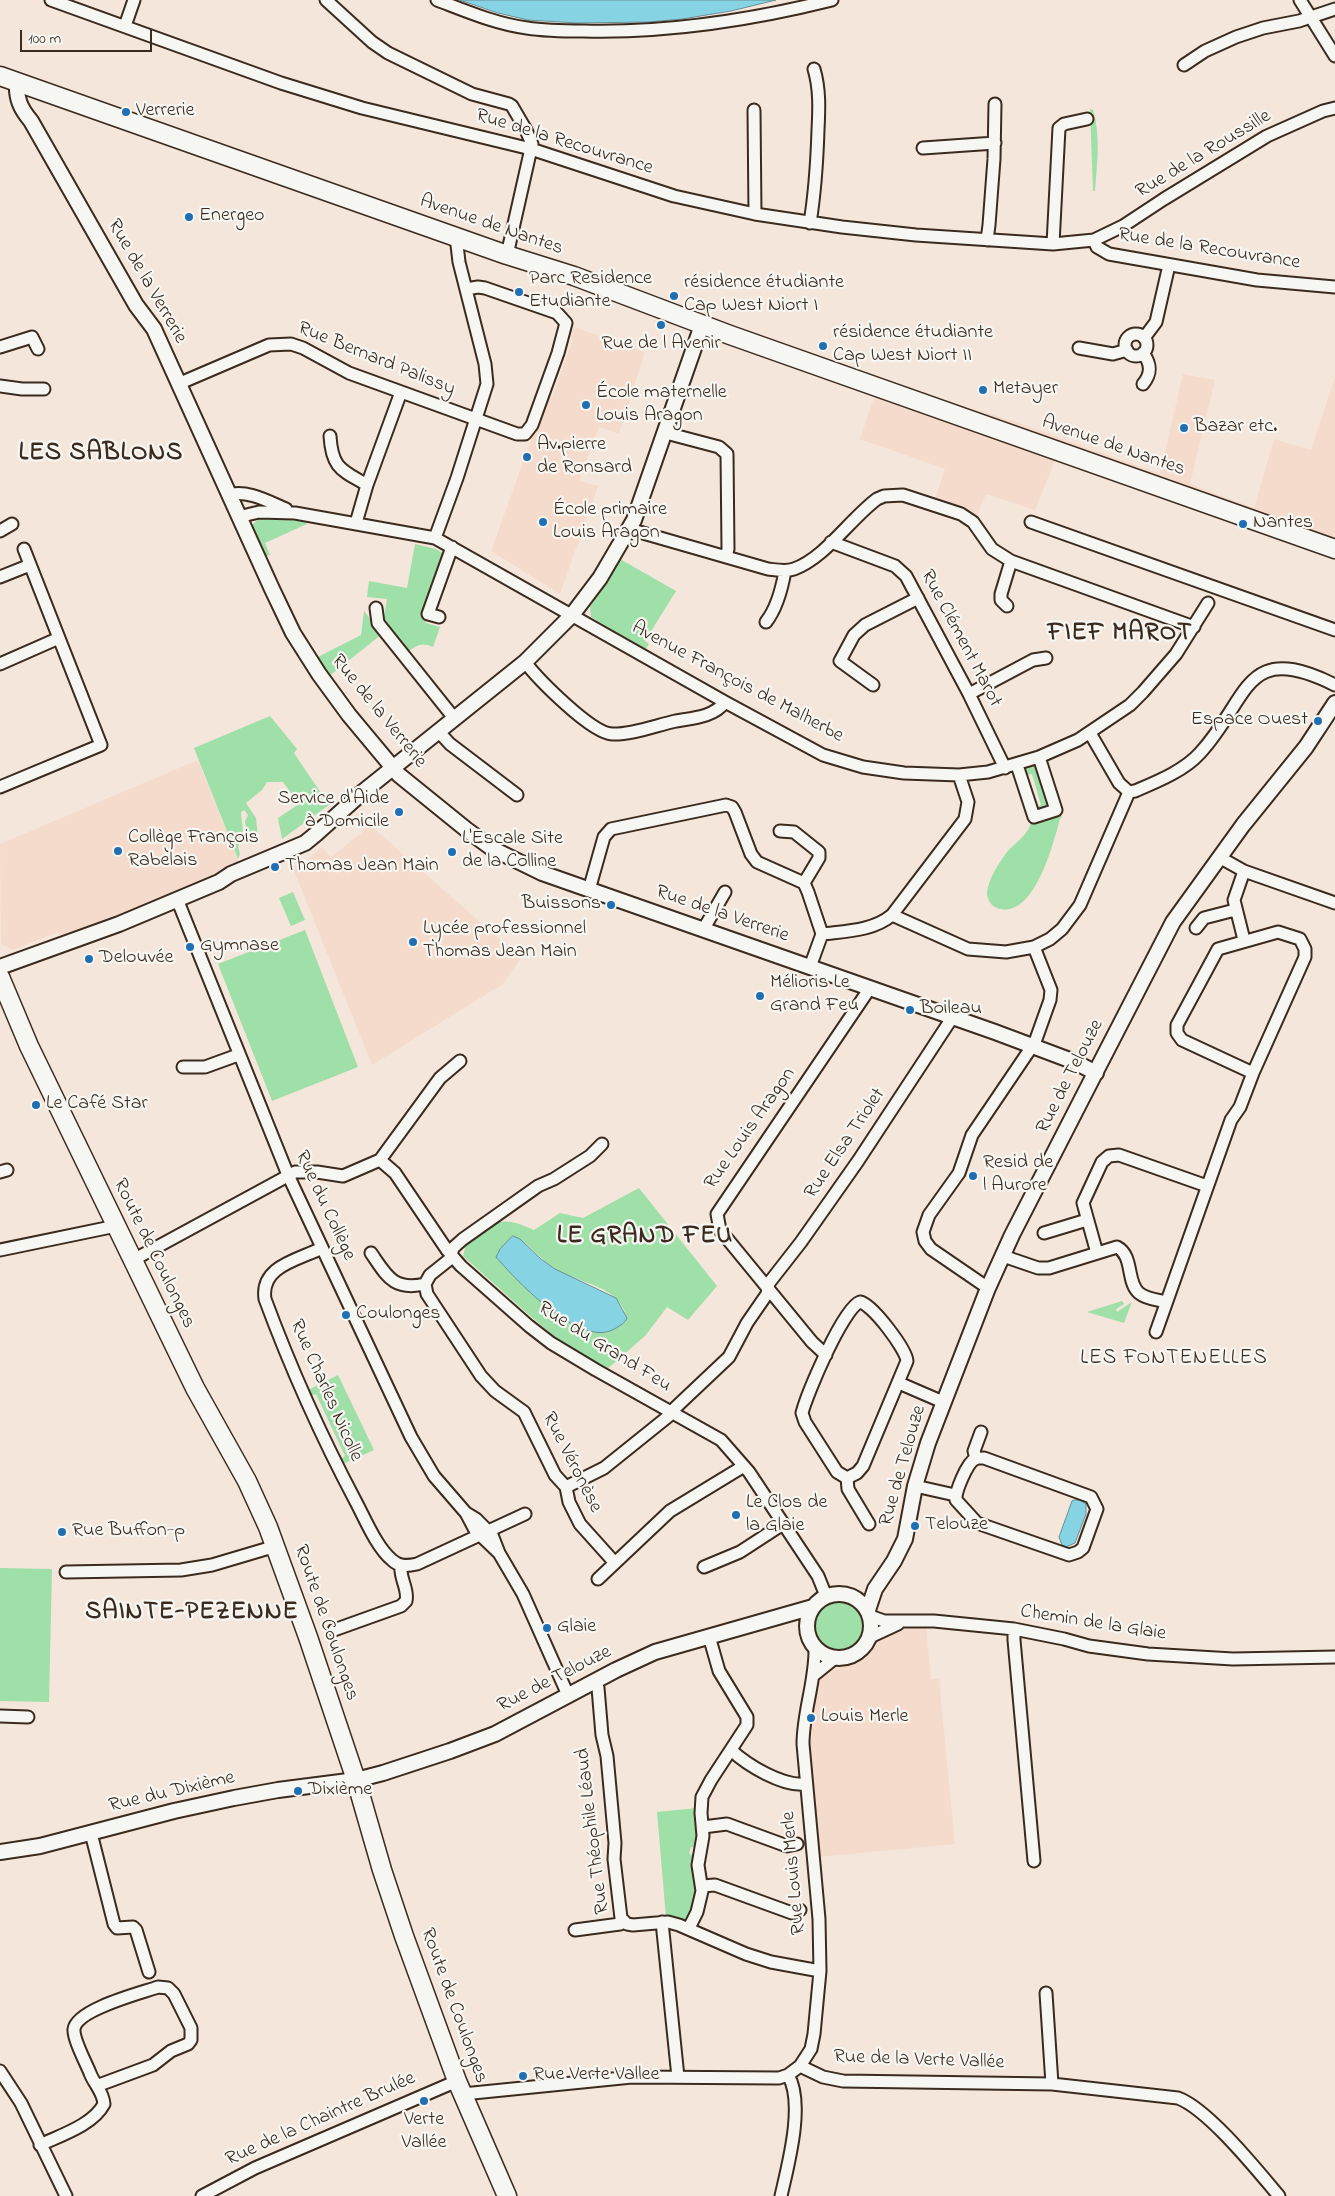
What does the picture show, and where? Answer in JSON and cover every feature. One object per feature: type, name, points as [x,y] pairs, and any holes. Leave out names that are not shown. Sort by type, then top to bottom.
[{"type":"main road","name":"Avenue de Nantes","points":[[0,76],[507,255],[574,276],[702,325],[1335,549]]},
{"type":"main road","name":"Route de Coulonges","points":[[0,977],[18,1024],[194,1388],[247,1481],[276,1546],[356,1780],[382,1870],[404,1936],[460,2088],[507,2196]]},
{"type":"street","name":"Rue de la Recouvrance","points":[[51,0],[281,83],[362,108],[531,149],[651,189],[701,203],[810,223],[916,235],[1053,244],[1094,240],[1097,247],[1104,252],[1169,265],[1258,280],[1335,287]]},
{"type":"street","points":[[124,26],[134,0]]},
{"type":"street","points":[[326,0],[372,42],[388,53],[472,94],[509,104],[531,140],[531,149],[507,255]]},
{"type":"street","points":[[437,0],[516,26],[560,31],[598,32],[653,30],[700,25],[832,0]]},
{"type":"street","points":[[1300,0],[1335,56]]},
{"type":"street","points":[[1184,65],[1205,51],[1236,37],[1335,9]]},
{"type":"street","points":[[810,223],[816,173],[819,104],[817,79],[814,69]]},
{"type":"street","name":"Rue de la Verrerie","points":[[17,82],[16,98],[136,305],[154,329],[238,517],[294,633],[319,674],[393,768],[425,796],[493,849],[542,873],[1075,1062],[1096,1073]]},
{"type":"street","points":[[986,240],[990,225],[996,104]]},
{"type":"street","name":"Rue de la Roussille","points":[[1094,240],[1123,226],[1267,136],[1323,111],[1335,108]]},
{"type":"street","points":[[754,110],[755,214]]},
{"type":"street","points":[[1053,244],[1060,128],[1064,124],[1087,119]]},
{"type":"street","points":[[923,148],[995,143]]},
{"type":"street","points":[[434,538],[477,419],[485,394],[487,373],[457,252],[459,238]]},
{"type":"street","points":[[1144,338],[1156,322],[1169,265]]},
{"type":"street","name":"Rue Bernard Palissy","points":[[178,384],[269,345],[282,343],[297,345],[342,370],[517,434],[528,432],[558,353],[566,323],[557,313],[485,288],[466,289]]},
{"type":"street","points":[[0,967],[51,950],[219,882],[231,874],[305,842],[438,731],[525,662],[572,615],[600,578],[629,529],[666,433],[702,325]]},
{"type":"street","points":[[1135,334],[1144,338],[1147,344],[1143,354],[1134,356],[1127,350],[1126,343],[1129,337],[1135,334]]},
{"type":"street","points":[[0,347],[32,337],[38,349]]},
{"type":"street","points":[[1079,348],[1113,354],[1127,350]]},
{"type":"street","points":[[1143,354],[1149,362],[1150,368],[1148,378],[1143,384]]},
{"type":"street","points":[[0,386],[44,389]]},
{"type":"street","points":[[356,523],[401,392]]},
{"type":"street","points":[[666,433],[718,447],[727,454],[726,557]]},
{"type":"street","points":[[330,436],[331,451],[338,467],[368,485]]},
{"type":"street","points":[[228,495],[234,493],[251,495],[295,513]]},
{"type":"street","points":[[629,529],[768,569],[785,571],[793,570],[809,562],[877,500],[884,496],[903,495],[968,517],[992,549],[1010,561],[1194,627]]},
{"type":"street","points":[[238,517],[259,512],[295,513]]},
{"type":"street","name":"Avenue François de Malherbe","points":[[295,513],[434,538],[822,755],[863,767],[904,774],[959,775],[1005,768],[1064,747],[1090,733],[1130,705],[1143,692],[1176,654],[1208,603]]},
{"type":"street","points":[[1031,522],[1335,630]]},
{"type":"street","points":[[0,531],[12,524]]},
{"type":"street","name":"Rue Clément Marot","points":[[831,542],[901,570],[969,694],[1005,768]]},
{"type":"street","points":[[439,617],[428,614],[452,547]]},
{"type":"street","points":[[0,787],[101,744],[24,549]]},
{"type":"street","points":[[1007,606],[1001,600],[1001,594],[1010,561]]},
{"type":"street","points":[[0,577],[30,565]]},
{"type":"street","points":[[766,622],[772,614],[785,571]]},
{"type":"street","points":[[873,685],[840,661],[854,635],[865,625],[918,598]]},
{"type":"street","points":[[376,608],[378,623],[454,718]]},
{"type":"street","points":[[0,664],[59,638]]},
{"type":"street","points":[[969,694],[1033,660],[1046,658]]},
{"type":"street","points":[[525,662],[535,674],[592,727],[605,733],[620,734],[703,716],[717,710],[725,702]]},
{"type":"street","points":[[892,915],[968,949],[1006,952],[1034,947],[1050,939],[1062,929],[1080,905],[1129,792],[1149,785],[1192,760],[1211,739],[1251,682],[1262,673],[1273,668],[1290,668],[1335,686]]},
{"type":"street","name":"Rue de Telouze","points":[[847,1594],[863,1589],[882,1575],[894,1561],[905,1539],[915,1486],[943,1402],[988,1288],[1173,922],[1219,857],[1311,740],[1335,703]]},
{"type":"street","name":"Rue de Telouze","points":[[1311,740],[1320,732],[1335,712]]},
{"type":"street","points":[[438,731],[450,744],[517,795]]},
{"type":"street","points":[[1090,733],[1119,783],[1129,792]]},
{"type":"street","points":[[1017,765],[1034,817],[1056,810],[1038,757]]},
{"type":"street","points":[[822,934],[867,928],[885,921],[892,915],[964,819],[968,802],[959,775]]},
{"type":"street","points":[[589,890],[604,838],[611,829],[718,805],[732,807],[751,854],[757,862],[804,883],[822,934],[810,967]]},
{"type":"street","points":[[780,830],[794,832],[819,852],[819,858],[804,883]]},
{"type":"street","points":[[1219,857],[1244,871],[1335,903]]},
{"type":"street","points":[[1244,871],[1234,897],[1235,910],[1244,940]]},
{"type":"street","points":[[703,930],[725,892]]},
{"type":"street","name":"Rue du Collège","points":[[177,899],[208,974],[238,1055],[288,1175],[411,1437],[434,1476],[466,1513],[470,1523],[485,1533],[499,1553],[523,1594],[568,1695]]},
{"type":"street","points":[[1196,928],[1204,918],[1235,910]]},
{"type":"street","points":[[1156,1332],[1231,1120],[1240,1107],[1306,953],[1300,939],[1278,932],[1224,946],[1215,952],[1176,1028],[1182,1040],[1253,1073]]},
{"type":"street","points":[[988,1288],[931,1249],[925,1241],[925,1223],[959,1173],[972,1135],[1032,1047],[1051,995],[1050,986],[1034,947]]},
{"type":"street","name":"Rue Louis Aragon","points":[[826,1355],[812,1342],[720,1230],[716,1219],[718,1208],[870,988]]},
{"type":"street","name":"Rue Elsa Triolet","points":[[566,1487],[604,1468],[672,1412],[724,1364],[747,1323],[768,1294],[769,1283],[801,1242],[858,1161],[952,1018]]},
{"type":"street","points":[[183,1067],[205,1067],[238,1055]]},
{"type":"street","points":[[133,1260],[288,1175],[305,1172],[343,1176],[380,1160],[440,1078],[460,1061]]},
{"type":"street","points":[[371,1253],[396,1284],[410,1287],[425,1284],[430,1275],[450,1259],[453,1248],[493,1216],[538,1186],[554,1179],[590,1156],[602,1144]]},
{"type":"street","points":[[1097,1253],[1083,1203],[1102,1162],[1108,1156],[1119,1155],[1207,1186]]},
{"type":"street","name":"Rue du Grand Feu","points":[[380,1160],[395,1173],[451,1255],[529,1326],[551,1343],[714,1436],[744,1466],[818,1576],[826,1596]]},
{"type":"street","points":[[1044,1233],[1087,1220]]},
{"type":"street","points":[[0,1250],[116,1226]]},
{"type":"street","name":"Rue Charles Nicolle","points":[[322,1248],[276,1269],[266,1282],[264,1290],[265,1299],[287,1359],[334,1462],[370,1529],[387,1556],[401,1565]]},
{"type":"street","points":[[1003,1256],[1043,1268],[1112,1248],[1121,1249],[1126,1255],[1134,1288],[1138,1292],[1166,1302]]},
{"type":"street","name":"Rue Véronèse","points":[[425,1284],[427,1294],[481,1376],[524,1412],[555,1475],[566,1487],[569,1502],[580,1524],[615,1563]]},
{"type":"street","points":[[864,1303],[906,1353],[907,1361],[863,1466],[857,1473],[847,1478],[837,1472],[803,1418],[803,1409],[826,1355],[845,1318],[855,1305],[864,1303]]},
{"type":"street","points":[[899,1383],[943,1402]]},
{"type":"street","points":[[980,1458],[969,1465],[955,1495],[956,1500],[977,1523],[1069,1555],[1083,1548],[1097,1510],[1091,1497],[980,1458],[974,1451],[981,1432]]},
{"type":"street","points":[[598,1579],[670,1511],[744,1466]]},
{"type":"street","points":[[847,1478],[848,1489],[869,1524]]},
{"type":"street","points":[[915,1486],[955,1495]]},
{"type":"street","points":[[334,1630],[401,1606],[408,1596],[401,1578],[401,1565],[417,1564],[526,1514]]},
{"type":"street","points":[[704,1568],[740,1552],[783,1524]]},
{"type":"street","points":[[66,1572],[181,1570],[212,1565],[276,1546]]},
{"type":"street","name":"Rue de Telouze","points":[[869,1613],[875,1589],[882,1575]]},
{"type":"street","points":[[847,1594],[857,1599],[869,1613],[872,1626],[870,1637],[859,1652],[847,1657],[835,1658],[815,1648],[807,1632],[808,1619],[813,1607],[826,1596],[847,1594]]},
{"type":"street","name":"Rue de Telouze","points":[[356,1780],[475,1742],[655,1652],[813,1607]]},
{"type":"street","name":"Chemin de la Glaie","points":[[869,1613],[884,1621],[934,1621],[1014,1629],[1089,1646],[1148,1654],[1233,1659],[1335,1657]]},
{"type":"street","points":[[775,1618],[791,1622],[807,1632]]},
{"type":"street","name":"Chemin de la Glaie","points":[[870,1637],[905,1621]]},
{"type":"street","points":[[1014,1629],[1034,1861]]},
{"type":"street","points":[[689,1928],[701,1897],[702,1886],[698,1865],[703,1827],[701,1806],[706,1789],[746,1728],[748,1721],[719,1671],[709,1636]]},
{"type":"street","name":"Rue Louis Merle","points":[[800,2066],[811,2050],[820,1972],[819,1919],[806,1784],[803,1730],[814,1675],[815,1648]]},
{"type":"street","points":[[814,1675],[835,1658]]},
{"type":"street","name":"Rue Théophile Léaud","points":[[595,1681],[598,1688],[602,1735],[607,1756],[619,1912],[624,1921],[633,1925],[662,1922],[689,1928],[746,1954],[771,1962],[820,1972]]},
{"type":"street","points":[[0,1716],[28,1717]]},
{"type":"street","points":[[731,1750],[760,1771],[794,1784],[806,1784]]},
{"type":"street","name":"Rue du Dixième","points":[[0,1852],[32,1848],[174,1811],[234,1798],[356,1780]]},
{"type":"street","points":[[703,1827],[727,1824],[787,1846],[797,1844]]},
{"type":"street","points":[[91,1833],[114,1924],[117,1928],[129,1926],[136,1930],[149,1972]]},
{"type":"street","points":[[702,1886],[715,1885],[792,1913],[800,1910]]},
{"type":"street","points":[[575,1930],[620,1924],[624,1921]]},
{"type":"street","points":[[662,1922],[678,2077]]},
{"type":"street","points":[[40,2144],[78,2127],[101,2109],[104,2099],[99,2086],[91,2076],[76,2038],[74,2030],[78,2023],[93,2010],[158,1987],[168,1988],[174,1994],[191,2028],[192,2037],[188,2044],[171,2051],[153,2065],[99,2086]]},
{"type":"street","points":[[1046,1993],[1052,2084]]},
{"type":"street","points":[[460,2088],[632,2077],[767,2079],[788,2075],[800,2066]]},
{"type":"street","name":"Rue de la Verte Vallée","points":[[800,2066],[823,2077],[843,2081],[1052,2084],[1170,2096],[1184,2100],[1205,2116],[1279,2196]]},
{"type":"street","points":[[0,2071],[21,2103],[66,2196]]},
{"type":"street","points":[[781,2196],[794,2135],[793,2084],[788,2075]]},
{"type":"street","name":"Rue de la Chaintre Brulée","points":[[202,2196],[255,2168],[460,2088]]},
{"type":"shaded area","points":[[577,328],[645,352],[619,434],[599,427],[581,475],[580,481],[598,486],[560,594],[491,551],[547,396],[552,398],[573,339],[568,336],[570,331]]},
{"type":"shaded area","points":[[1183,374],[1215,380],[1190,484],[1254,508],[1274,439],[1311,450],[1335,377],[1335,558],[1142,489],[1055,461],[1035,510],[986,494],[977,515],[935,499],[945,469],[860,439],[880,380],[1013,421],[1160,474]]},
{"type":"shaded area","name":"Collège François Rabelais","points":[[198,760],[240,865],[61,937],[58,932],[13,950],[1,944],[0,844]]},
{"type":"shaded area","name":"Lycée professionnel Thomas Jean Main","points":[[354,811],[521,958],[503,984],[372,1065],[292,866],[306,861],[322,847],[331,857],[365,830]]},
{"type":"shaded area","points":[[908,1628],[926,1628],[931,1679],[939,1679],[955,1844],[818,1857],[810,1755],[816,1682],[819,1676],[834,1663],[853,1661],[857,1664],[867,1657],[870,1649],[880,1637]]},
{"type":"green space","points":[[1090,109],[1093,110],[1098,140],[1095,191],[1093,191]]},
{"type":"green space","points":[[268,516],[306,522],[307,524],[265,543],[270,555],[263,557],[251,534],[251,526],[261,517]]},
{"type":"green space","points":[[415,544],[436,549],[444,554],[423,615],[426,623],[440,627],[433,647],[419,645],[407,653],[383,623],[387,599],[367,597],[369,581],[407,588]]},
{"type":"green space","points":[[620,559],[676,591],[645,641],[649,644],[645,650],[591,617],[590,607]]},
{"type":"green space","points":[[364,611],[382,634],[328,677],[316,658],[361,635]]},
{"type":"green space","points":[[270,716],[297,749],[294,753],[329,805],[282,839],[278,818],[299,804],[283,782],[267,782],[262,790],[246,803],[256,818],[258,837],[254,837],[246,828],[245,821],[248,815],[244,810],[241,812],[243,834],[238,846],[240,854],[238,859],[194,748]]},
{"type":"green space","points":[[1033,766],[1038,768],[1052,807],[1037,814],[1035,808],[1041,805],[1032,774],[1026,775],[1023,770]]},
{"type":"green space","points":[[1060,811],[1062,817],[1047,862],[1031,892],[1021,903],[1010,909],[993,906],[988,898],[988,888],[992,877],[1007,852],[1025,834],[1031,822]]},
{"type":"green space","points":[[293,892],[305,920],[291,926],[279,898]]},
{"type":"green space","points":[[305,930],[358,1067],[272,1101],[218,964]]},
{"type":"green space","points":[[639,1188],[717,1286],[688,1320],[667,1307],[645,1336],[606,1370],[577,1355],[463,1256],[466,1244],[497,1223],[504,1221],[512,1222],[534,1230],[560,1213],[583,1218]],"holes":[[[513,1236],[556,1269],[612,1295],[623,1308],[627,1318],[623,1324],[601,1333],[585,1330],[552,1310],[535,1296],[497,1258],[497,1253]]]},
{"type":"green space","points":[[1122,1301],[1124,1304],[1116,1309],[1117,1312],[1132,1302],[1124,1323],[1087,1312]]},
{"type":"green space","points":[[338,1375],[374,1450],[343,1464],[341,1459],[345,1456],[316,1394],[311,1396],[308,1390]]},
{"type":"green space","points":[[0,1568],[52,1569],[49,1702],[0,1701]]},
{"type":"green space","points":[[839,1599],[853,1603],[861,1611],[865,1625],[861,1639],[853,1647],[839,1651],[825,1647],[817,1639],[813,1625],[817,1611],[825,1603]]},
{"type":"green space","points":[[697,1808],[700,1827],[697,1848],[691,1847],[689,1854],[696,1855],[697,1890],[694,1904],[686,1923],[666,1917],[657,1812]]},
{"type":"water","points":[[460,0],[776,0],[731,11],[682,19],[648,22],[577,23],[528,20],[498,13]]},
{"type":"water","points":[[513,1236],[520,1239],[541,1259],[555,1269],[616,1298],[627,1318],[623,1324],[602,1333],[586,1330],[551,1310],[534,1296],[496,1257],[500,1249]]},
{"type":"water","points":[[1080,1500],[1086,1504],[1086,1514],[1075,1543],[1066,1547],[1062,1545],[1059,1537],[1072,1501]]},
{"type":"place","name":"Verrerie","points":[[126,112]]},
{"type":"place","name":"Energeo","points":[[189,217]]},
{"type":"place","name":"Parc Residence Etudiante","points":[[519,292]]},
{"type":"place","name":"résidence étudiante Cap West Niort I","points":[[674,296]]},
{"type":"place","name":"Rue de l Avenir","points":[[661,325]]},
{"type":"place","name":"résidence étudiante Cap West Niort II","points":[[823,346]]},
{"type":"place","name":"Metayer","points":[[983,390]]},
{"type":"place","name":"École maternelle Louis Aragon","points":[[586,405]]},
{"type":"place","name":"Bazar etc.","points":[[1184,428]]},
{"type":"place","name":"Av.pierre de Ronsard","points":[[527,457]]},
{"type":"place","name":"École primaire Louis Aragon","points":[[543,522]]},
{"type":"place","name":"Nantes","points":[[1243,524]]},
{"type":"place","name":"Espace Ouest","points":[[1318,721]]},
{"type":"place","name":"Service d'Aide à Domicile","points":[[399,812]]},
{"type":"place","name":"Collège François Rabelais","points":[[118,851]]},
{"type":"place","name":"L'Escale Site de la Colline","points":[[452,852]]},
{"type":"place","name":"Thomas Jean Main","points":[[275,867]]},
{"type":"place","name":"Buissons","points":[[611,905]]},
{"type":"place","name":"Lycée professionnel Thomas Jean Main","points":[[413,942]]},
{"type":"place","name":"Gymnase","points":[[190,947]]},
{"type":"place","name":"Delouvée","points":[[89,959]]},
{"type":"place","name":"Mélioris Le Grand Feu","points":[[760,996]]},
{"type":"place","name":"Boileau","points":[[910,1010]]},
{"type":"place","name":"Le Café Star","points":[[36,1105]]},
{"type":"place","name":"Resid de l Aurore","points":[[973,1176]]},
{"type":"place","name":"Coulonges","points":[[346,1315]]},
{"type":"place","name":"Le Clos de la Glaie","points":[[736,1515]]},
{"type":"place","name":"Telouze","points":[[915,1526]]},
{"type":"place","name":"Rue Buffon-p","points":[[62,1532]]},
{"type":"place","name":"Glaie","points":[[547,1628]]},
{"type":"place","name":"Louis Merle","points":[[811,1718]]},
{"type":"place","name":"Dixième","points":[[298,1791]]},
{"type":"place","name":"Rue Verte Vallee","points":[[523,2076]]},
{"type":"place","name":"Verte Vallée","points":[[424,2101]]},
{"type":"district","name":"LES SABLONS","points":[[101,455]]},
{"type":"district","name":"FIEF MAROT","points":[[1120,635]]},
{"type":"district","name":"LE GRAND FEU","points":[[645,1238]]},
{"type":"district","name":"LES FONTENELLES","points":[[1174,1360]]},
{"type":"district","name":"SAINTE-PEZENNE","points":[[192,1614]]}]
